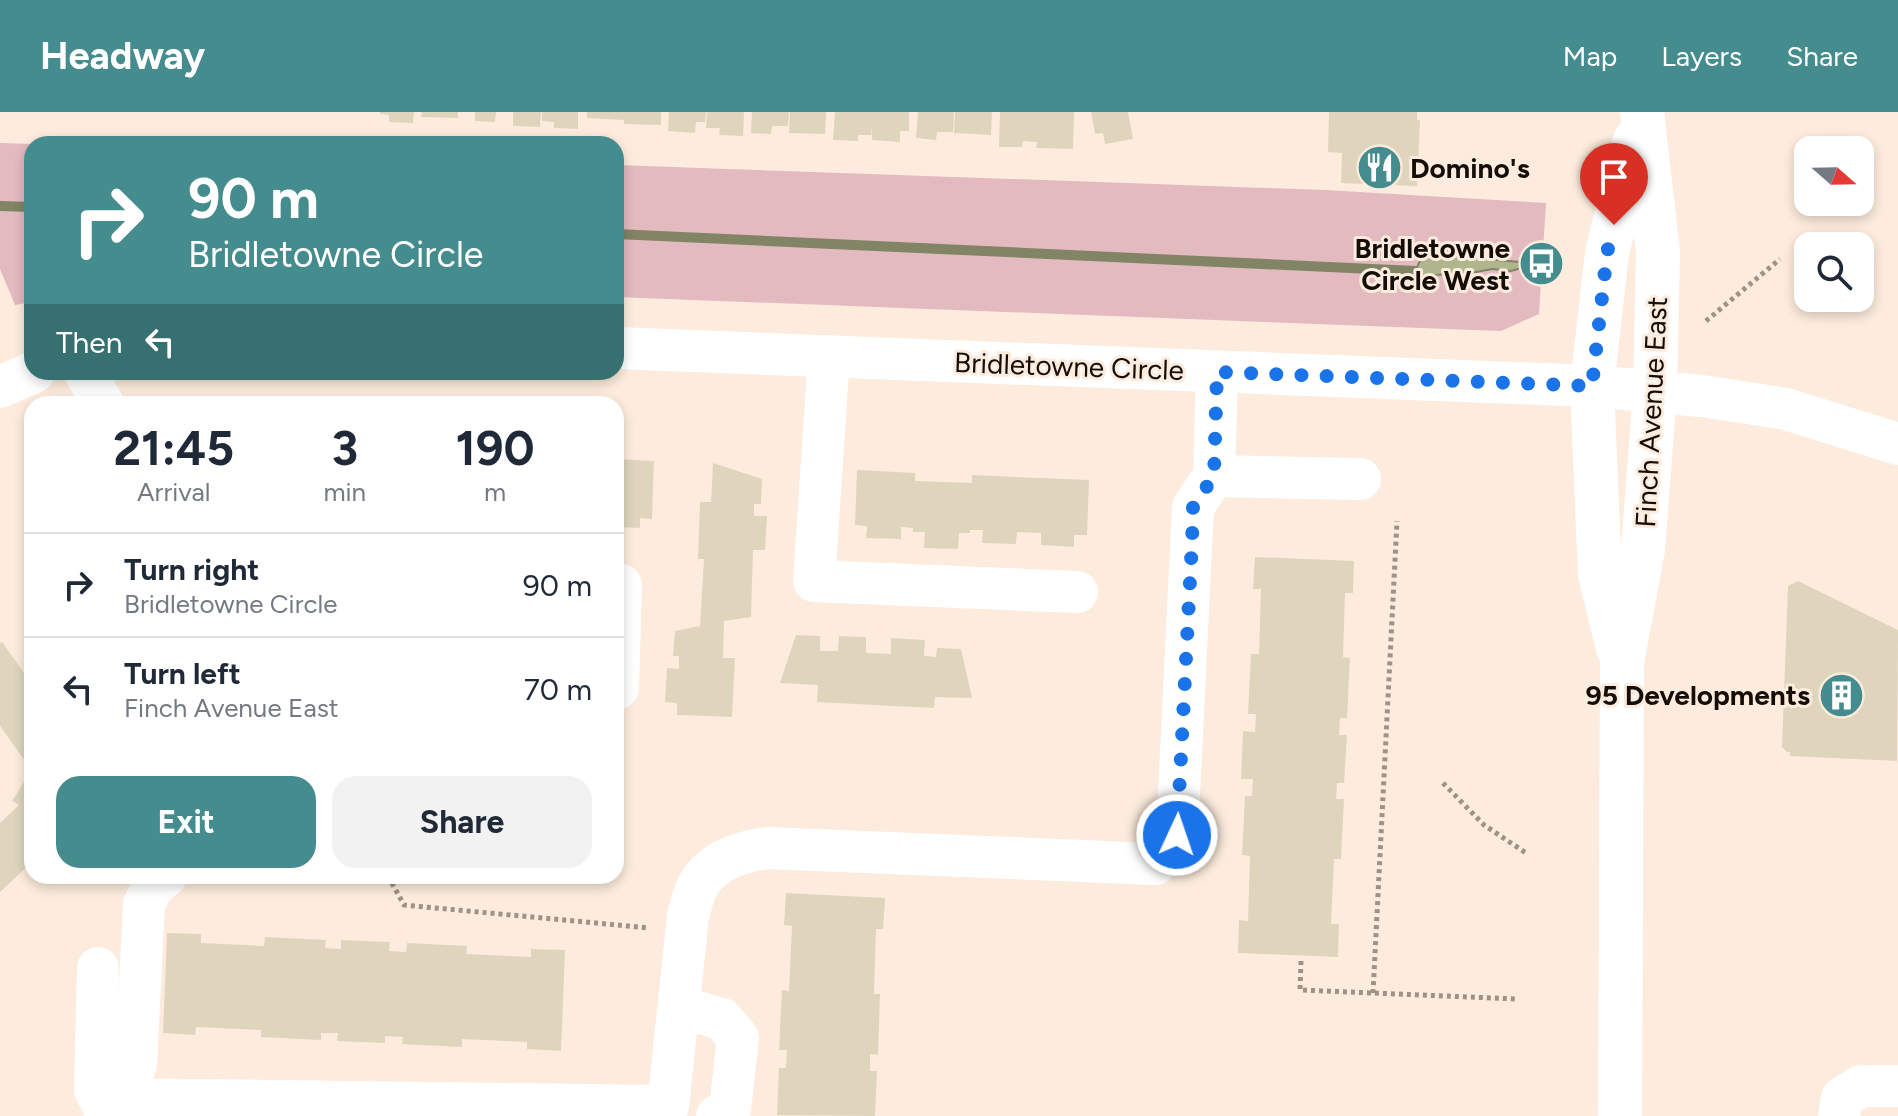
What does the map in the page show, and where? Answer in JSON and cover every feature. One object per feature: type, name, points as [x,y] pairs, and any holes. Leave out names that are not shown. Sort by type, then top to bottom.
[{"type":"main road","name":"Finch Avenue East","points":[[1622,662],[1600,575],[1592,386],[1607,253],[1642,113]]},
{"type":"main road","name":"Finch Avenue East","points":[[1620,1116],[1622,662],[1643,549],[1655,391],[1658,252],[1642,113]]},
{"type":"street","name":"Bridletowne Circle","points":[[624,348],[1592,386],[1702,396],[1786,409],[1898,444]]},
{"type":"street","points":[[829,356],[814,581],[1077,592]]},
{"type":"street","points":[[98,968],[95,1090],[117,1110],[686,1111],[679,1007],[688,916],[696,890],[708,870],[743,851],[767,848],[1155,864],[1177,835],[1193,507],[1214,476],[1217,372]]},
{"type":"street","points":[[0,387],[24,376]]},
{"type":"street","points":[[1214,476],[1360,479]]},
{"type":"street","points":[[117,1110],[136,1064],[144,904],[156,884]]},
{"type":"street","points":[[679,1007],[722,1019],[738,1038],[730,1109],[717,1116]]},
{"type":"street","points":[[1839,1116],[1842,1098],[1861,1086],[1898,1086]]},
{"type":"path","points":[[1706,321],[1780,259]]},
{"type":"path","points":[[1373,993],[1397,521]]},
{"type":"path","points":[[1443,783],[1484,825],[1526,853]]},
{"type":"path","points":[[392,884],[404,905],[686,931]]},
{"type":"path","points":[[1301,961],[1300,990],[1517,999]]},
{"type":"shaded area","points":[[0,143],[24,144],[24,303],[15,305],[0,269]]},
{"type":"shaded area","points":[[624,165],[1325,190],[1546,203],[1539,314],[1501,331],[624,297]]},
{"type":"shaded area","points":[[1472,251],[1497,260],[1519,262],[1521,268],[1417,276],[1415,271],[1424,253]]},
{"type":"building","points":[[380,112],[414,112],[413,123],[389,122],[389,115]]},
{"type":"building","points":[[422,112],[458,112],[458,118],[421,117]]},
{"type":"building","points":[[475,112],[496,112],[495,122],[475,121]]},
{"type":"building","points":[[513,112],[541,112],[540,127],[513,126]]},
{"type":"building","points":[[542,112],[578,112],[578,129],[554,128],[554,122],[542,121]]},
{"type":"building","points":[[587,112],[661,112],[661,125],[624,124],[624,120],[587,118]]},
{"type":"building","points":[[669,112],[706,112],[705,122],[696,122],[695,133],[668,131]]},
{"type":"building","points":[[707,112],[744,112],[743,136],[719,135],[720,128],[706,128]]},
{"type":"building","points":[[752,112],[789,112],[788,126],[772,126],[771,134],[751,133]]},
{"type":"building","points":[[790,112],[826,112],[825,134],[789,133]]},
{"type":"building","points":[[835,112],[909,112],[909,131],[900,131],[900,142],[872,140],[871,124],[871,135],[858,135],[858,141],[833,140]]},
{"type":"building","points":[[918,112],[954,112],[953,132],[937,132],[936,140],[916,138]]},
{"type":"building","points":[[955,112],[992,112],[991,135],[954,133]]},
{"type":"building","points":[[1000,112],[1074,112],[1073,149],[1036,148],[1037,142],[1023,141],[1022,147],[999,147]]},
{"type":"building","points":[[1091,112],[1128,112],[1133,139],[1105,144],[1103,133],[1095,134]]},
{"type":"building","points":[[1329,112],[1417,112],[1417,120],[1420,120],[1417,186],[1341,183],[1342,153],[1328,152]]},
{"type":"building","points":[[624,459],[654,461],[652,519],[640,518],[640,528],[624,527]]},
{"type":"building","points":[[713,463],[762,479],[761,504],[754,504],[754,516],[767,516],[765,550],[753,550],[751,617],[724,621],[723,658],[735,658],[732,717],[677,715],[677,703],[665,702],[667,668],[679,669],[679,656],[673,656],[675,631],[700,626],[704,559],[698,559],[700,502],[711,502]]},
{"type":"building","points":[[857,470],[915,473],[915,481],[972,483],[972,475],[1089,480],[1087,535],[1074,535],[1074,547],[1041,545],[1041,533],[1017,532],[1016,544],[982,543],[983,530],[970,530],[970,533],[959,533],[958,549],[924,548],[925,532],[913,532],[913,528],[901,527],[901,539],[866,538],[867,526],[855,525]]},
{"type":"building","points":[[1255,557],[1354,561],[1353,593],[1345,593],[1343,657],[1350,658],[1347,718],[1340,718],[1339,735],[1347,735],[1344,783],[1337,783],[1336,799],[1344,799],[1341,859],[1334,859],[1331,924],[1339,924],[1338,957],[1238,953],[1239,920],[1248,921],[1250,856],[1242,855],[1245,796],[1252,796],[1253,779],[1241,779],[1243,731],[1255,732],[1256,714],[1248,714],[1251,654],[1259,654],[1261,589],[1253,589]]},
{"type":"building","name":"95 Developments","points":[[1798,581],[1898,630],[1897,761],[1790,756],[1790,752],[1782,747],[1788,586]]},
{"type":"building","points":[[796,635],[820,636],[820,651],[838,651],[839,636],[866,637],[866,653],[891,654],[891,638],[925,640],[924,656],[936,657],[937,648],[961,649],[972,698],[935,697],[934,708],[817,702],[818,685],[780,683]]},
{"type":"building","points":[[0,643],[24,673],[24,760],[0,726]]},
{"type":"building","points":[[24,782],[24,870],[0,892],[0,823],[19,805],[12,801]]},
{"type":"building","points":[[786,893],[885,898],[883,929],[876,929],[874,994],[880,994],[878,1055],[870,1054],[870,1071],[877,1071],[875,1116],[777,1115],[779,1068],[786,1068],[787,1050],[779,1050],[782,990],[789,991],[792,926],[784,925]]},
{"type":"building","points":[[167,933],[201,934],[201,943],[264,946],[265,937],[326,940],[325,948],[341,949],[341,940],[390,942],[389,951],[406,952],[407,943],[467,946],[466,954],[531,957],[531,949],[565,950],[561,1051],[527,1049],[527,1042],[462,1039],[462,1047],[402,1044],[403,1037],[385,1036],[385,1043],[337,1041],[338,1033],[321,1033],[321,1040],[261,1037],[261,1030],[196,1027],[195,1035],[163,1033]]},
{"type":"waterway","points":[[0,206],[24,207]]},
{"type":"waterway","points":[[624,234],[1415,271]]},
{"type":"place","name":"Domino's","points":[[1379,168]]},
{"type":"place","name":"Bridletowne Circle West","points":[[1541,264]]},
{"type":"place","name":"95 Developments","points":[[1841,695]]},
{"type":"route","points":[[1177,835],[1193,507],[1214,476],[1217,372],[1592,386],[1607,253],[1614,225]]}]
